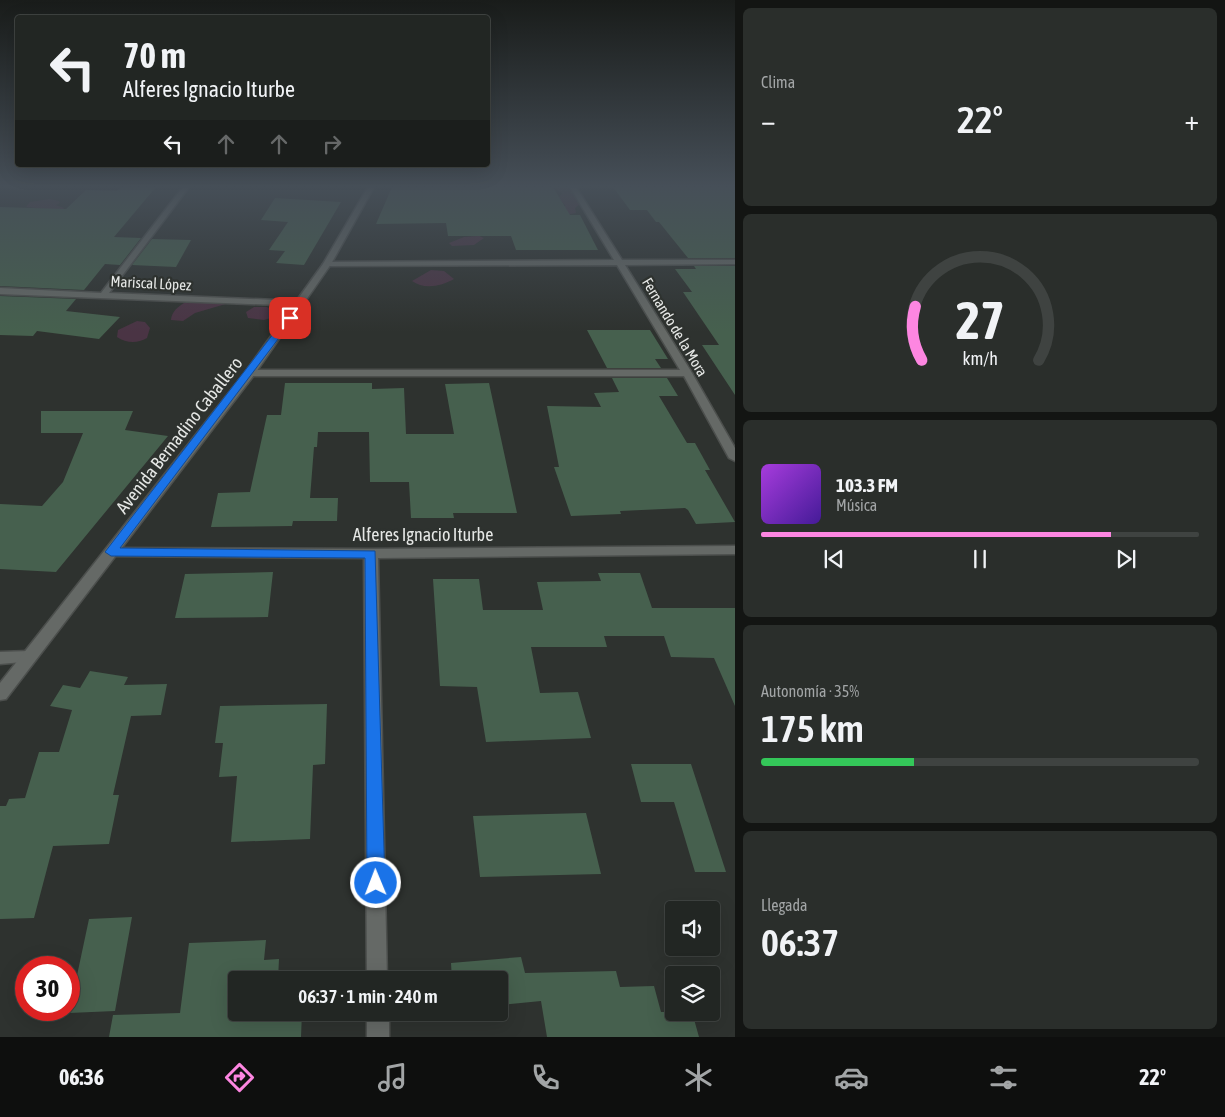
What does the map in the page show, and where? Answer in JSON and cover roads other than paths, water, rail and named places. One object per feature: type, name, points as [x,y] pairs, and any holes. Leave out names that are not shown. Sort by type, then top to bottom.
[{"type":"street","points":[[104,294],[149,235]]},
{"type":"street","name":"Avenida Bernadino Caballero","points":[[0,694],[250,373],[300,304],[343,235]]},
{"type":"street","name":"Fernando de la Mora","points":[[602,235],[687,373],[735,458]]},
{"type":"street","points":[[327,264],[735,262]]},
{"type":"street","name":"Mariscal López","points":[[0,291],[104,294],[300,304]]},
{"type":"street","points":[[250,373],[687,373]]},
{"type":"street","name":"Alferes Ignacio Iturbe","points":[[111,552],[371,554],[735,550]]},
{"type":"street","points":[[371,554],[377,971]]},
{"type":"street","points":[[0,658],[29,657]]},
{"type":"street","points":[[378,1021],[378,1037]]}]
